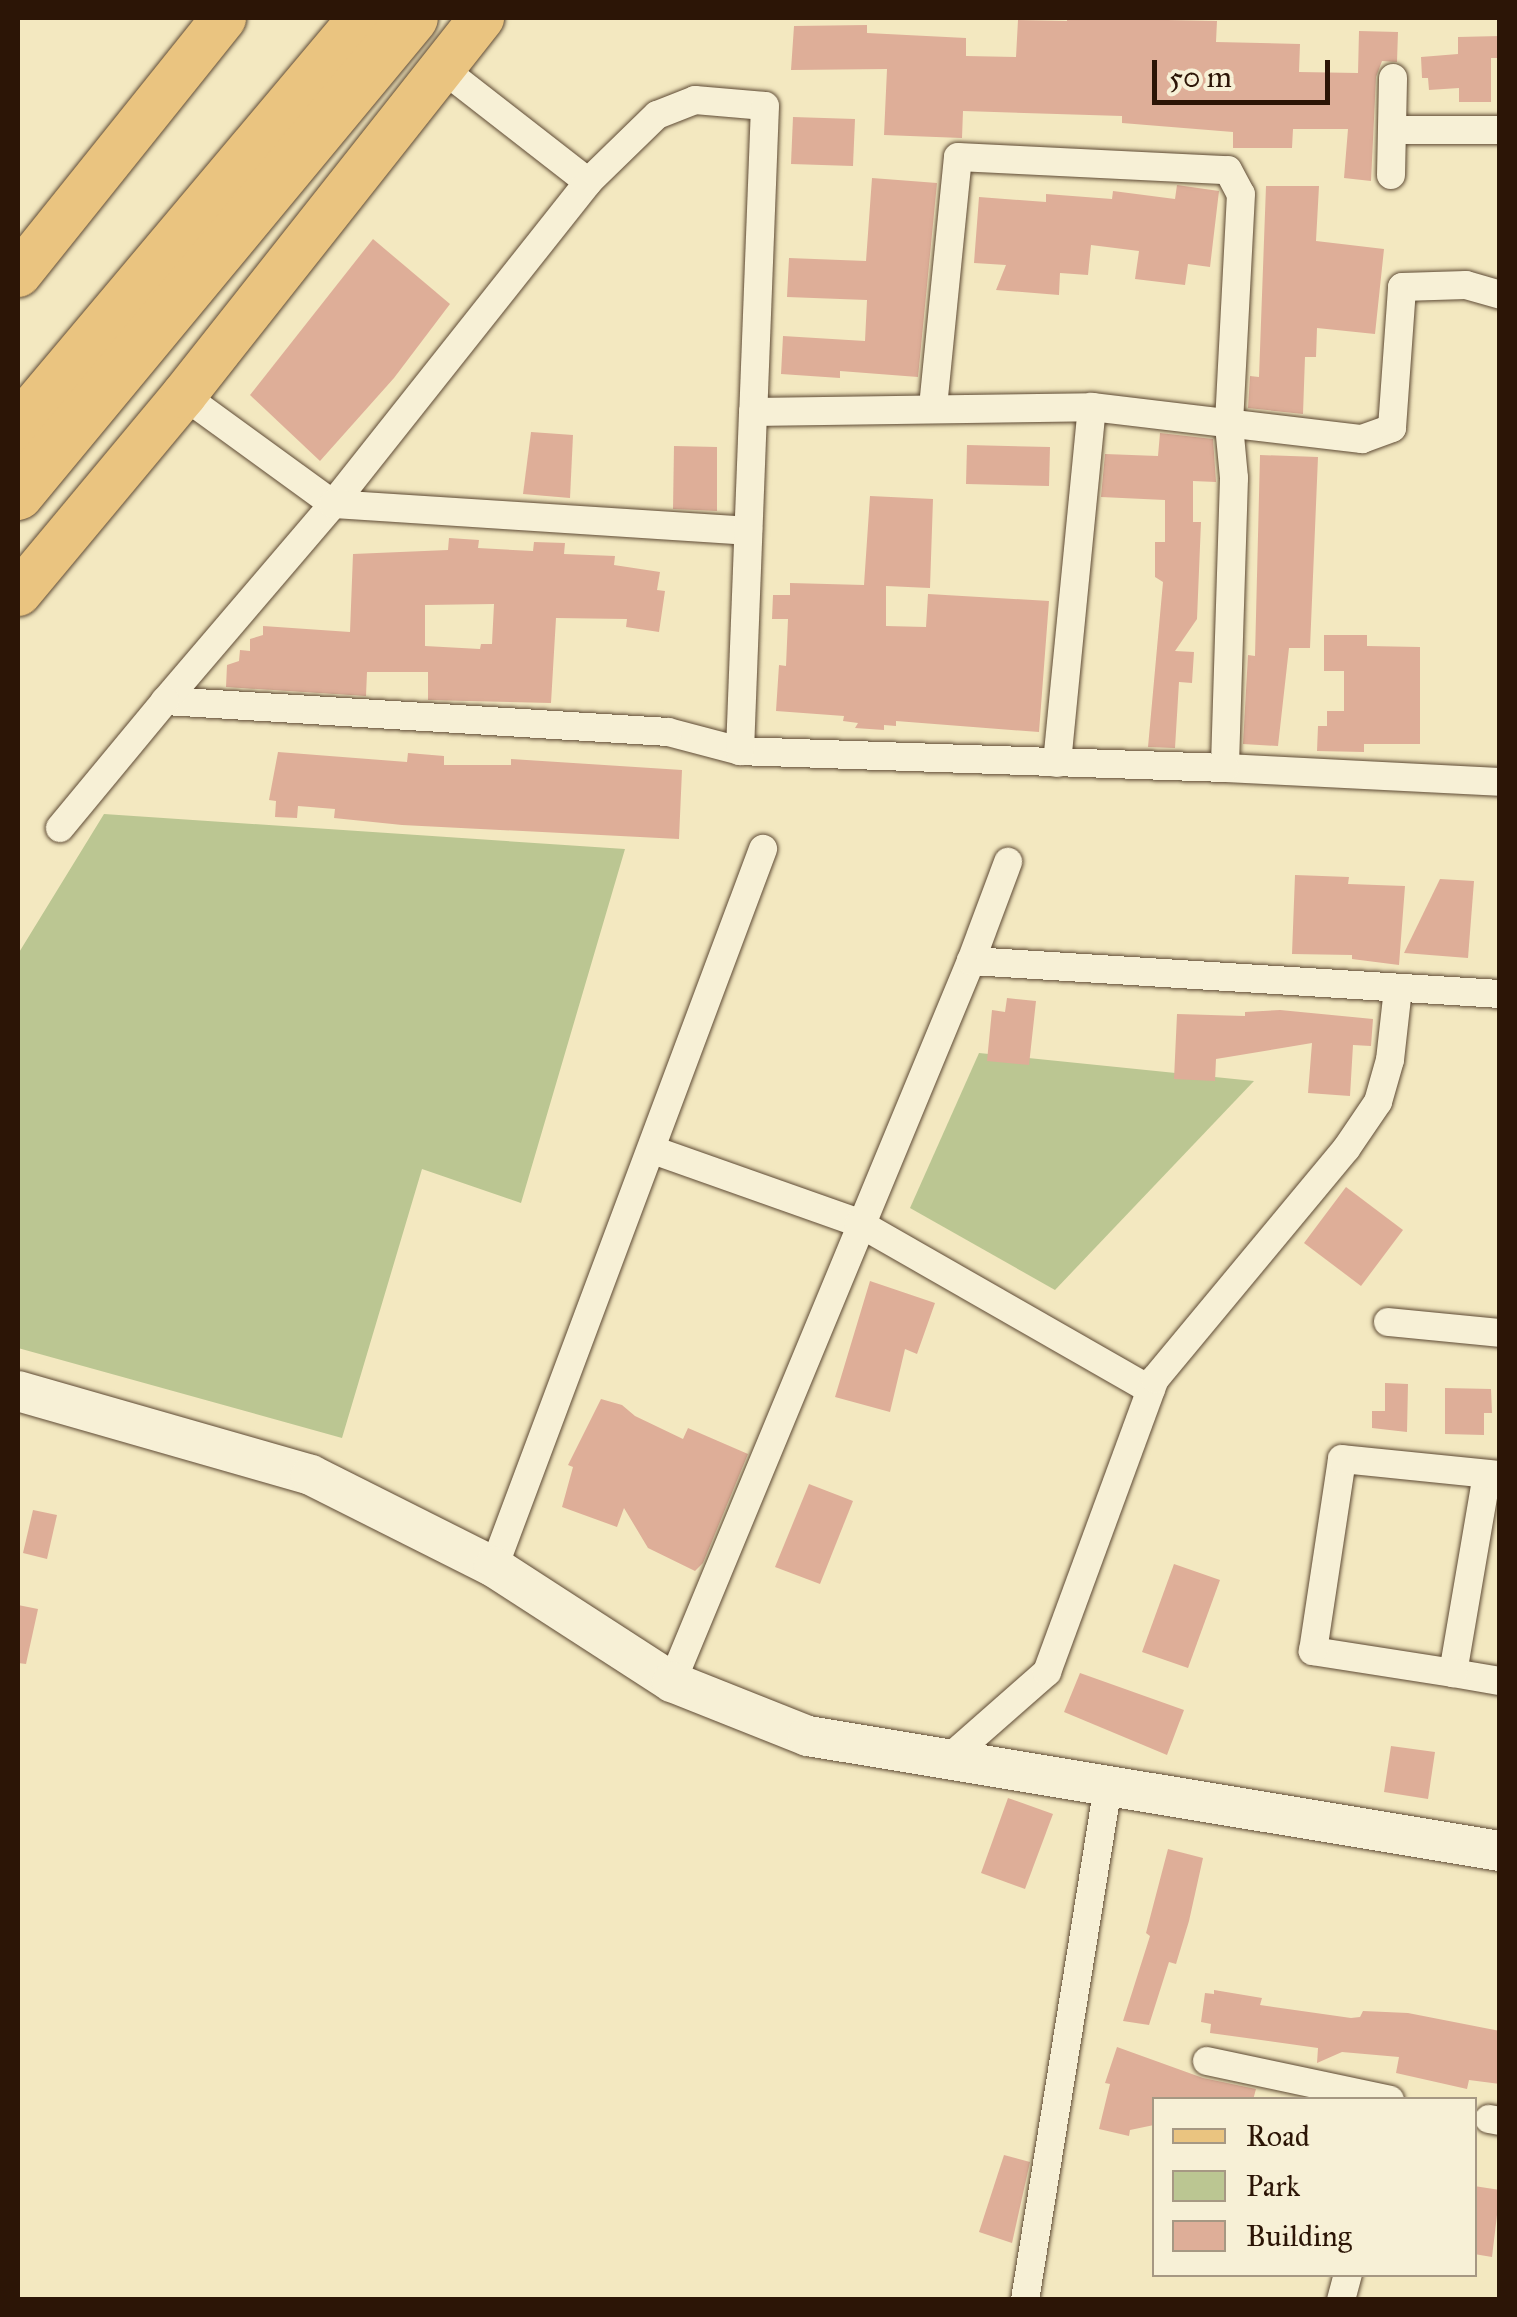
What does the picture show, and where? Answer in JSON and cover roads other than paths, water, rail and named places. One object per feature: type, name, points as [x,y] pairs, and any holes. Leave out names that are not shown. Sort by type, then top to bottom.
[{"type":"highway","points":[[18,429],[364,18]]},
{"type":"highway","points":[[18,494],[413,18]]},
{"type":"main road","points":[[18,274],[223,18]]},
{"type":"main road","points":[[18,593],[183,394],[481,18]]},
{"type":"street","points":[[443,70],[588,182]]},
{"type":"street","points":[[1391,175],[1393,78]]},
{"type":"street","points":[[60,828],[333,504],[588,182],[657,116],[696,100],[765,106],[740,751]]},
{"type":"street","points":[[1392,130],[1500,130]]},
{"type":"street","points":[[933,407],[958,157],[1228,170],[1241,194],[1229,425],[1234,478],[1225,768]]},
{"type":"street","points":[[753,412],[1092,407],[1362,440],[1392,428],[1402,287],[1466,285],[1500,295]]},
{"type":"street","points":[[183,394],[333,504],[748,532]]},
{"type":"street","points":[[1057,763],[1092,407]]},
{"type":"street","points":[[165,701],[635,729],[668,732],[740,751],[1500,782]]},
{"type":"street","points":[[494,1568],[764,850]]},
{"type":"street","points":[[672,1682],[859,1222],[971,961],[1008,862]]},
{"type":"street","points":[[971,961],[1500,994]]},
{"type":"street","points":[[948,1759],[1047,1672],[1155,1379],[1346,1149],[1378,1102],[1390,1060],[1398,989]]},
{"type":"street","points":[[653,1150],[859,1222],[1151,1390]]},
{"type":"street","points":[[1388,1322],[1500,1333]]},
{"type":"street","points":[[18,1392],[312,1475],[494,1568],[672,1682],[808,1736],[1499,1846]]},
{"type":"street","points":[[1453,1673],[1493,1475],[1342,1458],[1312,1651],[1500,1681]]},
{"type":"street","points":[[1025,2300],[1108,1786]]},
{"type":"street","points":[[1207,2061],[1376,2097]]}]
